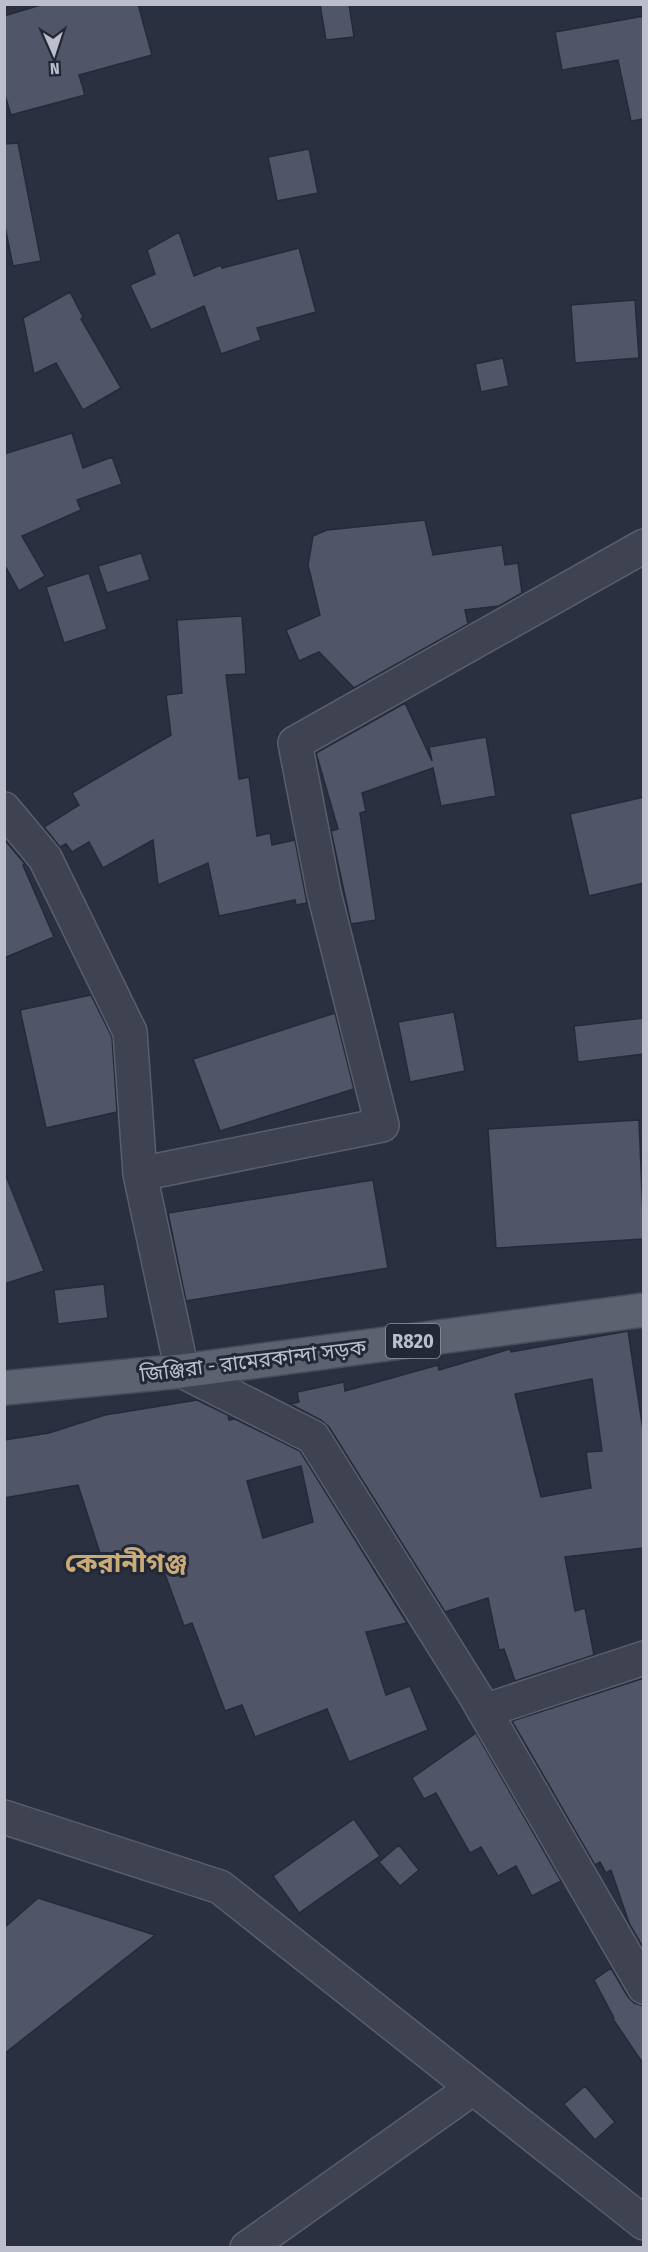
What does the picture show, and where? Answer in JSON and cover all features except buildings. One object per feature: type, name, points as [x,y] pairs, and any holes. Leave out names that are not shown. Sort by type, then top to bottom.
[{"type":"main road","name":"জিঞ্জিরা - রামেরকান্দা সড়ক","points":[[4,1388],[182,1371],[644,1311]]},
{"type":"street","points":[[140,1174],[382,1125],[324,893],[295,743],[644,546]]},
{"type":"street","points":[[4,809],[45,858],[130,1032],[140,1174],[182,1371],[314,1437],[484,1711],[644,1986]]},
{"type":"street","points":[[484,1711],[644,1658]]},
{"type":"street","points":[[4,1817],[220,1887],[644,2223]]},
{"type":"street","points":[[247,2247],[473,2088]]},
{"type":"district","name":"কেরানীগঞ্জ","points":[[126,1563]]}]
